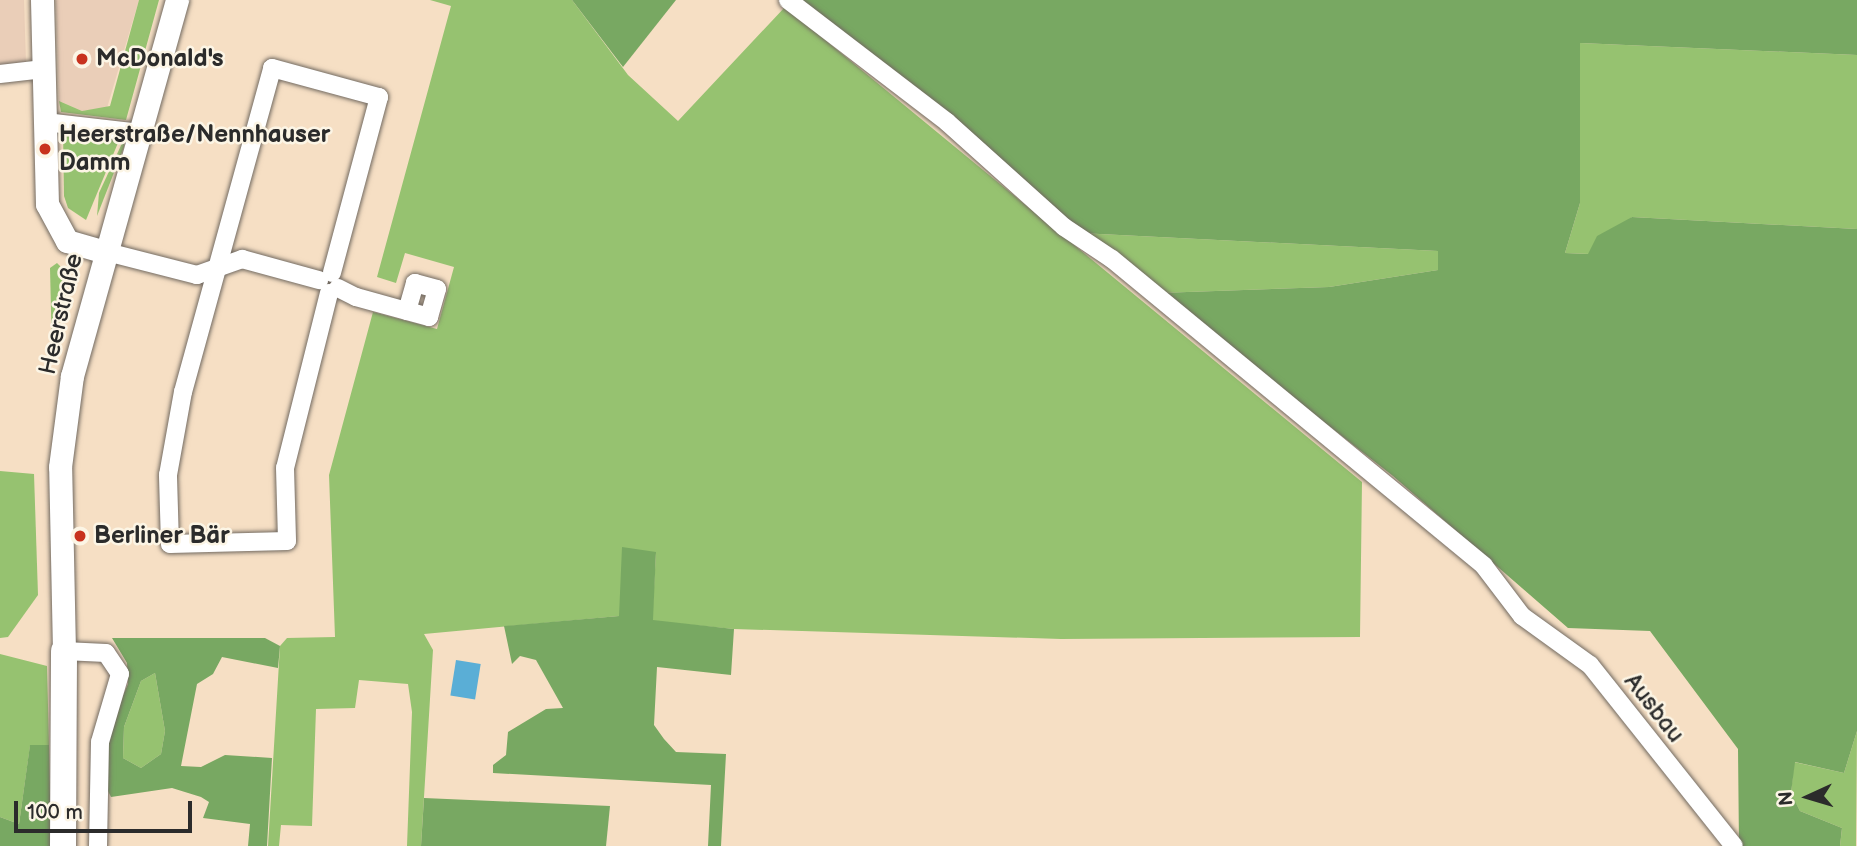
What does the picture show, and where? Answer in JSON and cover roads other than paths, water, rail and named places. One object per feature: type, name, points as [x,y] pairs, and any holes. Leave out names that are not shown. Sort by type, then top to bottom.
[{"type":"highway","points":[[63,846],[67,787],[64,651]]},
{"type":"highway","points":[[67,787],[75,846]]},
{"type":"main road","points":[[42,0],[45,122],[53,223],[67,241],[103,251]]},
{"type":"main road","name":"Heerstraße","points":[[64,651],[62,445],[103,251],[140,133],[177,0]]},
{"type":"street","name":"Ausbau","points":[[788,0],[1388,482],[1484,566],[1522,617],[1590,665],[1734,846]]},
{"type":"street","points":[[272,68],[379,97],[285,468],[287,541],[170,544],[167,475],[217,271],[272,68]]},
{"type":"street","points":[[0,74],[44,69]]},
{"type":"street","points":[[45,122],[140,133]]},
{"type":"street","points":[[103,251],[197,275],[217,271],[242,259],[330,283],[407,311]]},
{"type":"street","points":[[64,651],[106,653],[120,674],[100,742],[98,846]]},
{"type":"water","points":[[456,660],[481,664],[475,699],[450,696]]},
{"type":"place","name":"McDonald's","points":[[82,59]]},
{"type":"place","name":"Heerstraße/Nennhauser Damm","points":[[45,149]]},
{"type":"place","name":"Berliner Bär","points":[[80,536]]}]
